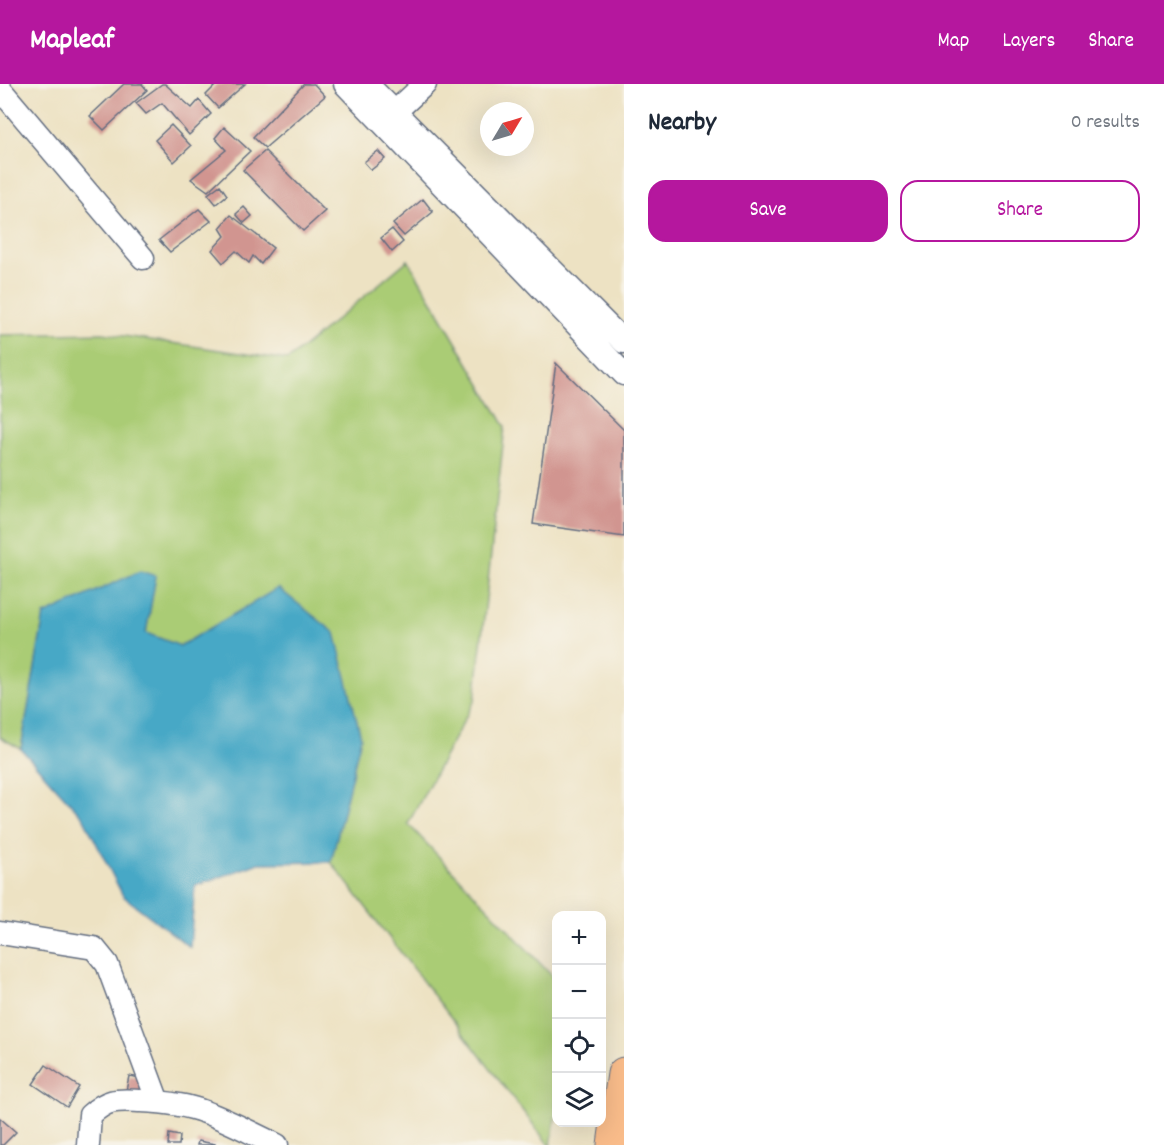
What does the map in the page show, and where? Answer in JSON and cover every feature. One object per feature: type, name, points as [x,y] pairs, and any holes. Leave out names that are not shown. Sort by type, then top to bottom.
[{"type":"highway","points":[[614,1145],[624,1074]]},
{"type":"street","points":[[345,84],[388,117],[624,342]]},
{"type":"street","points":[[367,84],[388,117],[624,374]]},
{"type":"street","points":[[388,117],[425,84]]},
{"type":"street","points":[[0,89],[143,258]]},
{"type":"street","points":[[0,933],[94,948],[107,964],[158,1102]]},
{"type":"street","points":[[88,1145],[90,1115],[101,1106],[114,1100],[158,1102],[204,1111],[277,1145]]},
{"type":"green space","points":[[408,260],[505,426],[475,700],[408,824],[552,976],[552,1127],[554,1127],[551,1145],[331,862],[361,737],[180,646],[146,633],[156,576],[44,615],[21,749],[0,737],[0,335],[103,333],[288,360]]},
{"type":"water","points":[[140,571],[156,576],[146,633],[180,646],[278,588],[335,633],[361,737],[331,862],[259,863],[195,886],[190,947],[123,896],[83,817],[21,749],[44,615]]},
{"type":"building","points":[[124,84],[142,84],[147,90],[104,130],[90,116]]},
{"type":"building","points":[[165,84],[192,108],[199,100],[211,114],[189,135],[162,103],[146,114],[136,103]]},
{"type":"building","points":[[217,84],[245,84],[218,108],[206,95]]},
{"type":"building","points":[[304,84],[314,84],[325,96],[265,148],[253,137]]},
{"type":"building","points":[[171,125],[191,146],[174,162],[155,140]]},
{"type":"building","points":[[224,127],[250,151],[208,191],[191,179],[226,150],[215,138]]},
{"type":"building","points":[[265,151],[325,211],[303,231],[243,170]]},
{"type":"building","points":[[378,151],[385,159],[371,170],[364,162]]},
{"type":"building","points":[[220,185],[227,195],[216,204],[208,194]]},
{"type":"building","points":[[423,199],[433,212],[404,236],[393,224]]},
{"type":"building","points":[[244,207],[252,216],[244,223],[236,214]]},
{"type":"building","points":[[199,209],[211,221],[170,252],[159,240]]},
{"type":"building","points":[[231,215],[273,248],[261,264],[253,256],[249,263],[236,251],[223,263],[212,250],[225,236],[220,228]]},
{"type":"building","points":[[392,229],[403,242],[392,252],[381,238]]},
{"type":"building","points":[[556,363],[624,430],[624,537],[533,524]]},
{"type":"building","points":[[46,1065],[79,1087],[67,1107],[33,1084]]},
{"type":"building","points":[[129,1076],[147,1079],[144,1095],[126,1091]]},
{"type":"building","points":[[0,1118],[16,1132],[3,1145],[0,1145]]},
{"type":"building","points":[[169,1134],[180,1136],[179,1145],[168,1145]]},
{"type":"building","points":[[198,1141],[215,1144],[215,1145],[197,1145]]}]
